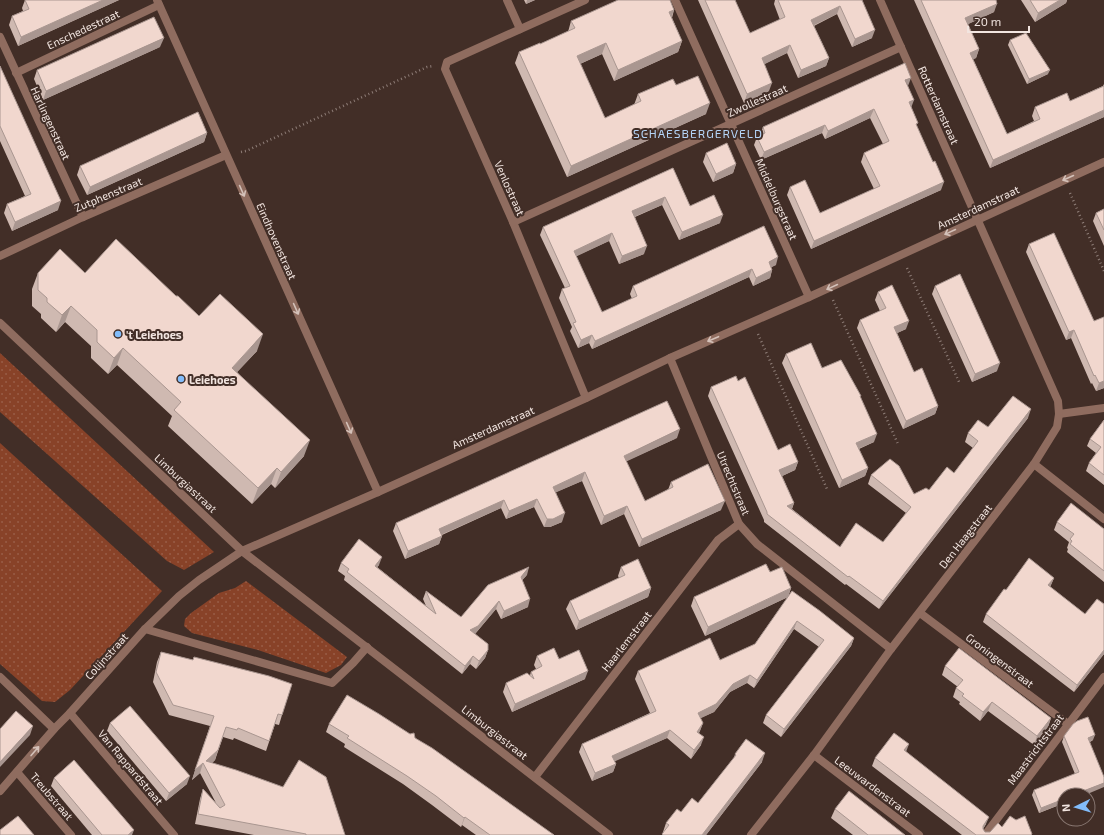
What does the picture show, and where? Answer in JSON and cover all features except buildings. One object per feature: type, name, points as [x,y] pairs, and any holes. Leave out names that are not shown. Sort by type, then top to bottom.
[{"type":"street","points":[[507,0],[520,29]]},
{"type":"street","points":[[445,66],[447,62],[585,0]]},
{"type":"street","name":"Middelburgstraat","points":[[675,0],[810,297]]},
{"type":"street","name":"Rotterdamstraat","points":[[880,0],[978,220]]},
{"type":"street","name":"Enschedestraat","points":[[16,73],[158,2]]},
{"type":"street","name":"Eindhovenstraat","points":[[158,2],[378,492]]},
{"type":"street","name":"Harlingenstraat","points":[[0,37],[83,217]]},
{"type":"street","name":"Zwollestraat","points":[[513,222],[901,47]]},
{"type":"street","name":"Venlostraat","points":[[445,66],[446,73],[513,222],[586,398]]},
{"type":"street","name":"Zutphenstraat","points":[[0,256],[83,217],[226,155]]},
{"type":"street","name":"Amsterdamstraat","points":[[242,551],[378,492],[586,398],[670,358],[828,289],[1104,162]]},
{"type":"street","name":"Den Haagstraat","points":[[751,835],[814,755],[891,649],[1034,464],[1057,427],[1059,414],[1058,401],[978,220]]},
{"type":"street","name":"Limburgiastraat","points":[[0,323],[242,551],[609,835]]},
{"type":"street","name":"Utrechtstraat","points":[[670,358],[739,524],[757,544],[891,649]]},
{"type":"street","points":[[1059,414],[1104,408]]},
{"type":"street","points":[[1034,464],[1104,519]]},
{"type":"street","name":"Haarlemstraat","points":[[535,777],[718,540],[739,524]]},
{"type":"street","name":"Colijnstraat","points":[[0,791],[145,629],[179,596],[199,580],[242,551]]},
{"type":"street","name":"Groningenstraat","points":[[920,613],[1068,724]]},
{"type":"street","points":[[145,629],[332,683],[367,647]]},
{"type":"street","points":[[0,677],[54,729]]},
{"type":"street","name":"Maastrichtstraat","points":[[985,835],[1104,677]]},
{"type":"street","name":"Van Rappardstraat","points":[[70,713],[174,835]]},
{"type":"street","name":"Leeuwardenstraat","points":[[814,755],[919,835]]},
{"type":"street","name":"Treubstraat","points":[[17,772],[71,835]]},
{"type":"path","points":[[226,155],[246,151],[427,67],[445,66]]},
{"type":"path","points":[[1064,180],[1104,271]]},
{"type":"path","points":[[902,255],[960,384]]},
{"type":"path","points":[[828,289],[898,444]]},
{"type":"path","points":[[752,322],[827,489]]},
{"type":"shaded area","points":[[0,353],[214,552],[184,570],[167,561],[0,412]]},
{"type":"shaded area","points":[[0,443],[162,591],[70,690],[55,702],[42,701],[0,664]]},
{"type":"shaded area","points":[[246,581],[347,657],[341,665],[326,673],[258,650],[192,633],[184,626],[185,619],[191,613],[219,593],[235,588]]},
{"type":"place","name":"'t Leiehoes","points":[[118,334]]},
{"type":"place","name":"Leiehoes","points":[[181,379]]},
{"type":"district","name":"SCHAESBERGERVELD","points":[[698,133]]}]
